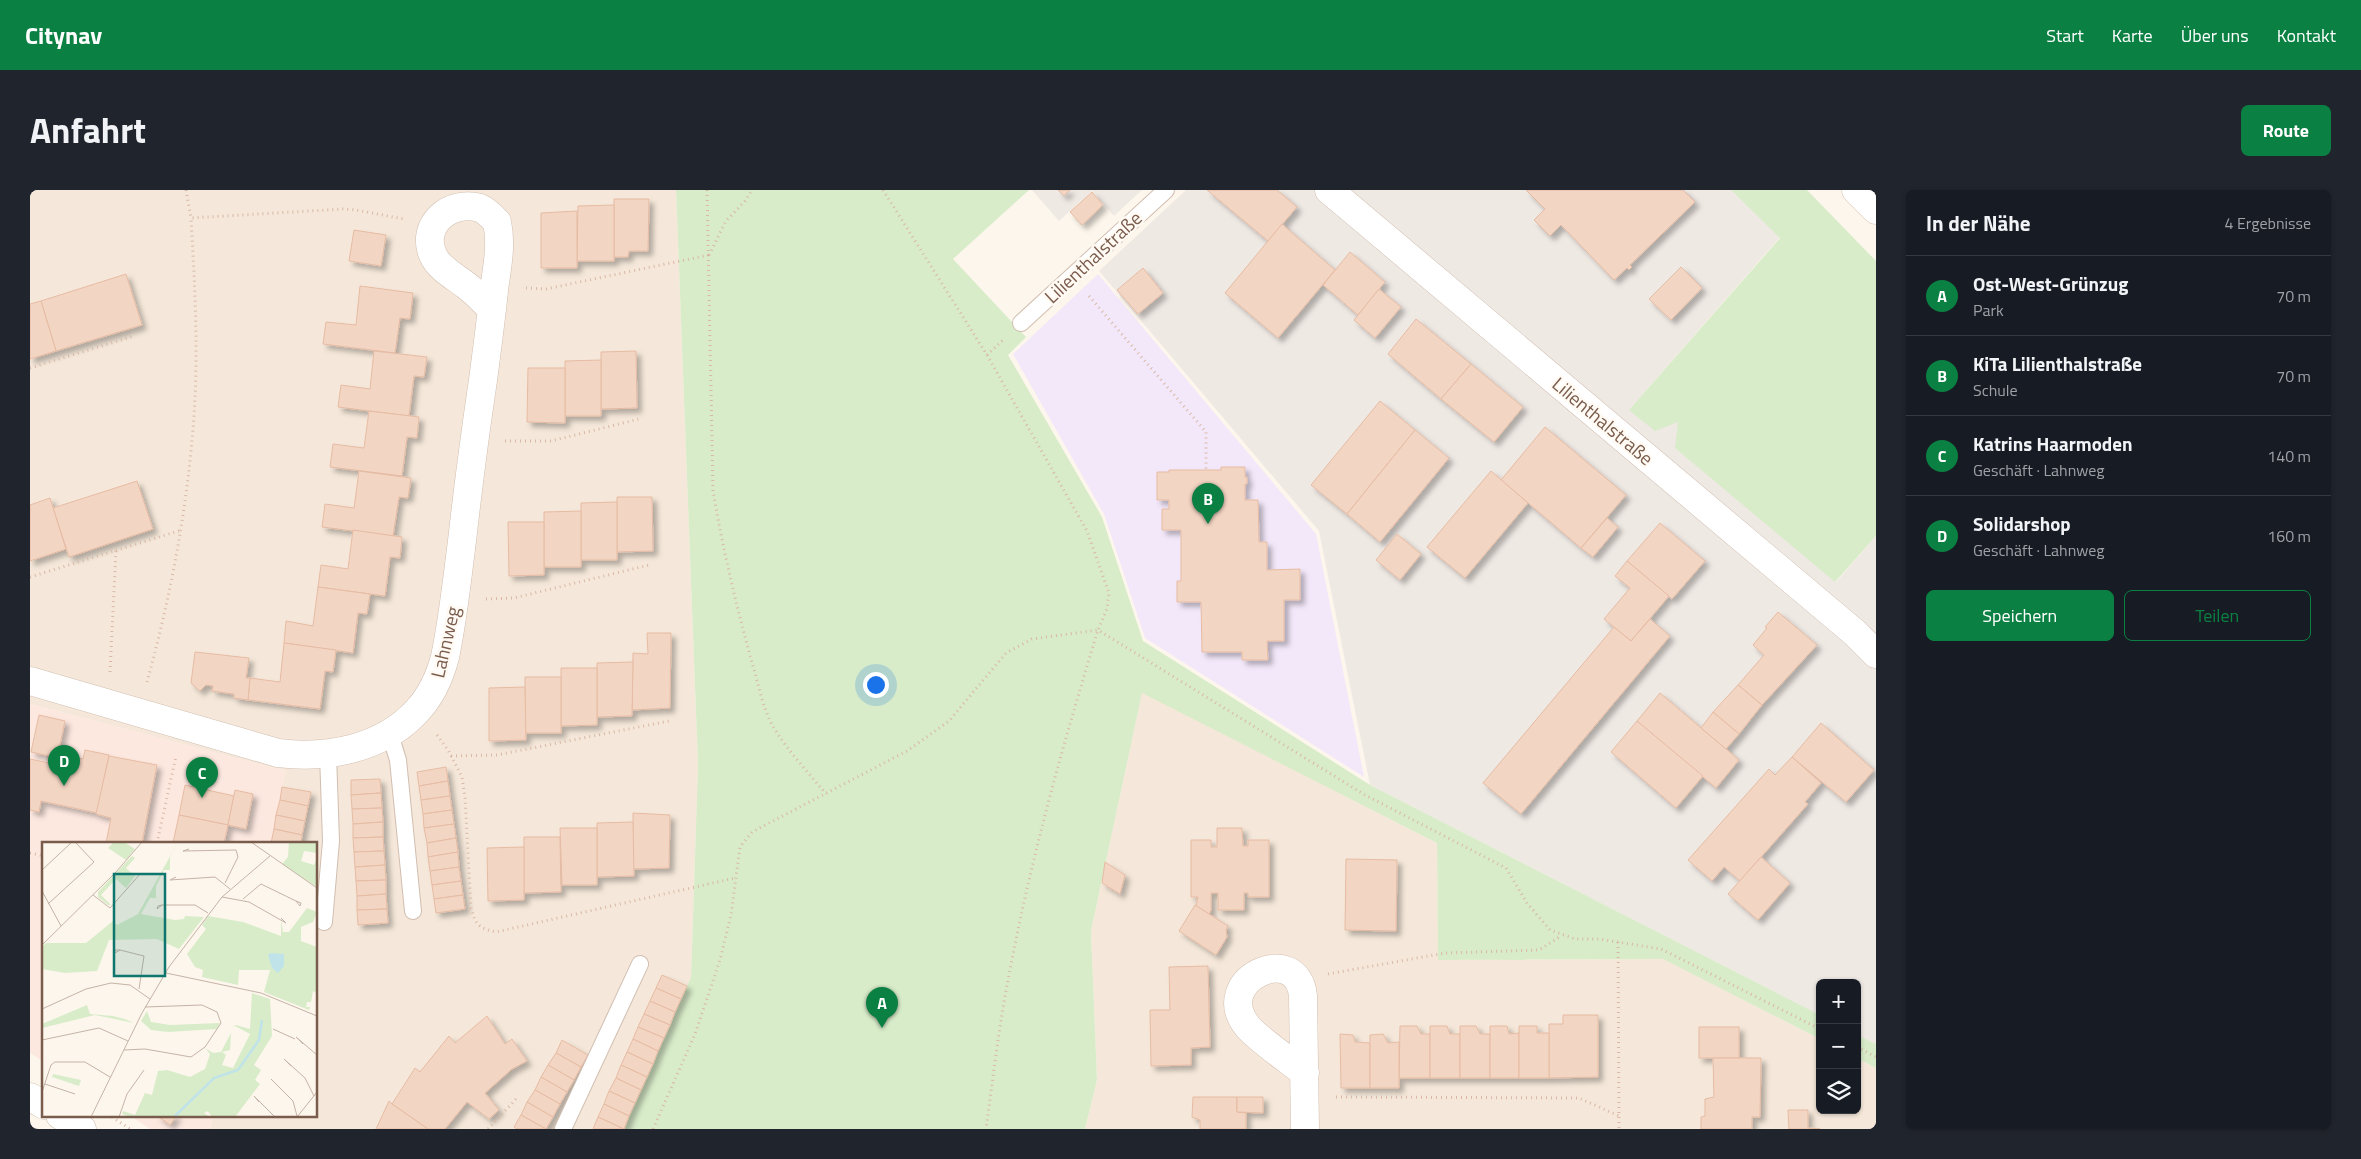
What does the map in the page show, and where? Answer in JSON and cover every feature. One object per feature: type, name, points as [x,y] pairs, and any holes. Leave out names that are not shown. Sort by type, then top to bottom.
[{"type":"street","name":"Lilienthalstraße","points":[[1329,190],[1847,626],[1876,654]]},
{"type":"street","points":[[1856,190],[1876,210]]},
{"type":"street","name":"Lahnweg","points":[[30,681],[278,753],[300,756],[328,754],[357,748],[389,732],[418,711],[435,686],[444,659],[455,596],[494,297],[500,237],[498,222],[480,208],[464,207],[450,209],[438,218],[432,227]]},
{"type":"street","points":[[432,227],[430,241],[433,256],[445,270],[479,296],[494,297]]},
{"type":"street","points":[[1305,1085],[1248,1027],[1239,1012],[1239,994],[1250,977],[1266,970],[1282,968],[1293,974],[1302,984],[1305,1085],[1306,1129]]},
{"type":"street","points":[[30,1097],[42,1104]]},
{"type":"street","points":[[62,1116],[82,1129]]},
{"type":"lane","name":"Lilienthalstraße","points":[[1021,323],[1166,190]]},
{"type":"lane","points":[[389,732],[398,760],[413,911]]},
{"type":"lane","points":[[324,922],[331,841],[328,754]]},
{"type":"lane","points":[[563,1129],[640,964]]},
{"type":"path","points":[[138,713],[162,627],[182,530],[193,428],[196,309],[191,218],[186,190]]},
{"type":"path","points":[[707,190],[713,491],[720,530],[745,636],[764,705],[773,726],[826,794]]},
{"type":"path","points":[[709,255],[726,221],[745,201],[752,190]]},
{"type":"path","points":[[883,190],[987,355],[1087,531],[1109,593],[1106,609],[1058,761],[1024,899],[1007,985],[986,1129]]},
{"type":"path","points":[[191,218],[356,210],[418,222],[432,227]]},
{"type":"path","points":[[494,297],[546,289],[709,255]]},
{"type":"path","points":[[1072,276],[1206,432],[1206,470]]},
{"type":"path","points":[[30,368],[134,336]]},
{"type":"path","points":[[475,438],[512,442],[551,441],[639,418]]},
{"type":"path","points":[[30,577],[182,530]]},
{"type":"path","points":[[102,702],[110,678],[116,550]]},
{"type":"path","points":[[455,596],[499,600],[514,598],[649,565]]},
{"type":"path","points":[[653,1129],[695,1034],[720,960],[728,931],[740,846],[752,832],[885,764],[937,730],[949,720],[1006,653],[1032,639],[1098,630],[1365,794],[1506,868],[1527,903],[1550,930],[1562,936],[1575,939],[1599,939],[1661,949],[1816,1027]]},
{"type":"path","points":[[418,711],[452,756],[462,777],[465,798],[471,908],[475,922],[483,929],[496,932],[735,878]]},
{"type":"path","points":[[452,756],[498,756],[669,721]]},
{"type":"path","points":[[157,842],[183,726]]},
{"type":"path","points":[[1302,984],[1320,976],[1422,956],[1445,953],[1539,950],[1562,936]]},
{"type":"path","points":[[1618,942],[1619,1129]]},
{"type":"path","points":[[1861,1050],[1876,1057]]},
{"type":"path","points":[[1305,1085],[1579,1098],[1619,1116]]},
{"type":"path","points":[[488,1129],[518,1097]]},
{"type":"path","points":[[111,1116],[130,1129]]},
{"type":"shaded area","points":[[30,190],[676,190],[698,765],[691,977],[624,1129],[210,1129],[213,1116],[318,1116],[318,842],[271,842],[285,771],[30,704]]},
{"type":"shaded area","points":[[1032,190],[1142,190],[1114,216],[1092,191],[1059,221]]},
{"type":"shaded area","points":[[1186,190],[1731,190],[1780,237],[1629,410],[1678,422],[1836,582],[1876,536],[1876,1044],[1861,1037],[1861,979],[1816,979],[1816,1013],[1370,785],[1319,531],[1099,271]]},
{"type":"shaded area","points":[[1098,274],[1316,534],[1364,777],[1145,638],[1104,514],[1013,354]]},
{"type":"shaded area","points":[[1142,692],[1437,843],[1438,960],[1664,959],[1816,1037],[1816,1114],[1861,1114],[1861,1060],[1876,1068],[1876,1129],[1085,1129],[1097,1080],[1091,931]]},
{"type":"shaded area","points":[[30,704],[286,771],[271,842],[42,842],[42,1061],[30,1053]]},
{"type":"shaded area","points":[[130,1116],[213,1116],[210,1129],[150,1129]]},
{"type":"green space","points":[[676,190],[1029,190],[953,259],[1026,337],[1008,355],[1102,517],[1143,641],[1370,785],[1816,1013],[1816,1037],[1663,959],[1438,960],[1437,843],[1142,693],[1091,931],[1097,1080],[1085,1129],[623,1129],[691,977],[698,765]]},
{"type":"green space","points":[[1731,190],[1807,190],[1876,261],[1876,536],[1835,582],[1675,448],[1678,422],[1655,431],[1629,410],[1780,238]]},
{"type":"green space","points":[[1861,1037],[1876,1044],[1876,1068],[1861,1060]]},
{"type":"building","points":[[1058,190],[1070,190],[1064,196]]},
{"type":"building","points":[[1207,190],[1277,190],[1297,207],[1268,241]]},
{"type":"building","points":[[1526,190],[1683,190],[1695,202],[1630,265],[1632,267],[1629,270],[1627,268],[1614,280],[1561,225],[1550,236],[1534,220],[1545,209]]},
{"type":"building","points":[[1092,192],[1103,205],[1082,225],[1070,212]]},
{"type":"building","points":[[614,199],[649,199],[648,251],[629,251],[628,257],[614,257]]},
{"type":"building","points":[[614,205],[614,261],[577,261],[578,206]]},
{"type":"building","points":[[577,211],[577,268],[541,268],[541,213]]},
{"type":"building","points":[[1282,224],[1335,270],[1278,338],[1225,293]]},
{"type":"building","points":[[354,230],[386,235],[381,266],[349,261]]},
{"type":"building","points":[[1350,252],[1385,282],[1358,315],[1323,285]]},
{"type":"building","points":[[1681,267],[1702,288],[1671,320],[1649,299]]},
{"type":"building","points":[[1143,268],[1163,293],[1138,314],[1117,290]]},
{"type":"building","points":[[126,274],[142,325],[56,351],[41,301]]},
{"type":"building","points":[[360,286],[413,293],[410,319],[400,318],[395,353],[323,344],[326,322],[356,325]]},
{"type":"building","points":[[1379,289],[1401,307],[1375,338],[1354,320]]},
{"type":"building","points":[[41,301],[56,351],[30,359],[30,304]]},
{"type":"building","points":[[1416,319],[1471,364],[1441,399],[1388,354]]},
{"type":"building","points":[[374,351],[427,357],[424,377],[414,376],[409,416],[338,407],[341,385],[370,389]]},
{"type":"building","points":[[636,351],[637,408],[601,409],[601,352]]},
{"type":"building","points":[[601,360],[601,416],[565,416],[565,361]]},
{"type":"building","points":[[1471,364],[1523,407],[1494,442],[1441,399]]},
{"type":"building","points":[[528,368],[565,368],[565,423],[527,422]]},
{"type":"building","points":[[1380,401],[1415,430],[1347,514],[1311,485]]},
{"type":"building","points":[[369,411],[419,417],[417,438],[407,437],[402,476],[330,467],[333,444],[364,448]]},
{"type":"building","points":[[1545,427],[1626,495],[1581,548],[1501,480]]},
{"type":"building","points":[[1415,430],[1449,458],[1380,542],[1347,514]]},
{"type":"building","points":[[1221,467],[1245,467],[1247,484],[1245,484],[1245,500],[1258,500],[1259,542],[1267,542],[1267,570],[1300,569],[1300,600],[1284,600],[1284,641],[1267,641],[1268,660],[1242,660],[1242,652],[1202,652],[1201,602],[1177,602],[1177,581],[1181,581],[1181,530],[1162,530],[1162,509],[1169,509],[1169,500],[1157,500],[1157,472],[1169,472],[1169,470],[1221,470]]},
{"type":"building","points":[[359,471],[411,478],[408,498],[399,497],[393,536],[322,527],[325,504],[354,508]]},
{"type":"building","points":[[1491,471],[1528,503],[1465,578],[1427,547]]},
{"type":"building","points":[[137,481],[153,529],[69,557],[53,508]]},
{"type":"building","points":[[617,497],[652,497],[653,551],[617,552]]},
{"type":"building","points":[[50,498],[66,549],[30,561],[30,505]]},
{"type":"building","points":[[617,502],[617,560],[581,560],[581,503]]},
{"type":"building","points":[[581,511],[581,567],[544,567],[544,512]]},
{"type":"building","points":[[1607,518],[1618,527],[1593,557],[1581,548]]},
{"type":"building","points":[[508,522],[544,522],[544,575],[509,576]]},
{"type":"building","points":[[1660,523],[1705,561],[1672,599],[1627,561]]},
{"type":"building","points":[[353,530],[402,537],[400,558],[390,557],[385,596],[318,587],[321,565],[348,569]]},
{"type":"building","points":[[1397,534],[1421,554],[1400,580],[1376,560]]},
{"type":"building","points":[[1627,561],[1669,596],[1631,641],[1604,619],[1630,588],[1615,576]]},
{"type":"building","points":[[318,587],[370,594],[367,614],[358,613],[353,653],[284,643],[286,621],[313,626]]},
{"type":"building","points":[[1778,612],[1817,645],[1762,705],[1738,685],[1764,655],[1753,645]]},
{"type":"building","points":[[1650,619],[1670,636],[1521,814],[1483,783],[1614,627],[1631,641]]},
{"type":"building","points":[[647,633],[671,633],[670,708],[632,710],[633,653],[648,654]]},
{"type":"building","points":[[284,643],[336,650],[333,672],[325,671],[320,709],[248,700],[250,678],[280,682]]},
{"type":"building","points":[[195,652],[249,658],[246,678],[250,678],[248,700],[234,698],[234,694],[212,691],[213,686],[206,685],[200,691],[191,683]]},
{"type":"building","points":[[633,662],[632,716],[597,717],[597,663]]},
{"type":"building","points":[[561,668],[597,668],[597,725],[561,726]]},
{"type":"building","points":[[525,677],[561,677],[561,733],[525,733]]},
{"type":"building","points":[[1738,685],[1762,705],[1739,734],[1713,712]]},
{"type":"building","points":[[525,687],[526,740],[489,741],[489,688]]},
{"type":"building","points":[[1660,693],[1739,760],[1716,788],[1637,721]]},
{"type":"building","points":[[1713,712],[1739,734],[1726,749],[1701,728]]},
{"type":"building","points":[[39,715],[65,721],[58,754],[51,753],[50,756],[31,752]]},
{"type":"building","points":[[1637,721],[1703,776],[1676,808],[1611,752]]},
{"type":"building","points":[[1821,723],[1874,770],[1846,802],[1792,757]]},
{"type":"building","points":[[85,750],[109,755],[97,813],[41,801],[39,812],[30,810],[30,759],[49,763],[51,753],[83,759]]},
{"type":"building","points":[[109,756],[157,765],[142,842],[106,842],[111,818],[96,814]]},
{"type":"building","points":[[1792,757],[1821,783],[1805,802],[1808,804],[1740,881],[1724,867],[1712,881],[1688,860],[1769,769],[1775,775]]},
{"type":"building","points":[[446,767],[448,781],[419,786],[417,772]]},
{"type":"building","points":[[380,779],[381,793],[351,795],[351,780]]},
{"type":"building","points":[[448,781],[450,796],[421,800],[419,786]]},
{"type":"building","points":[[185,785],[234,796],[228,825],[179,815]]},
{"type":"building","points":[[282,787],[311,792],[308,806],[280,800]]},
{"type":"building","points":[[235,790],[253,794],[246,829],[228,825]]},
{"type":"building","points":[[381,793],[382,808],[352,809],[351,795]]},
{"type":"building","points":[[450,796],[452,810],[423,814],[421,800]]},
{"type":"building","points":[[280,800],[308,806],[305,821],[276,815]]},
{"type":"building","points":[[382,808],[383,822],[353,824],[352,809]]},
{"type":"building","points":[[452,810],[454,824],[424,828],[423,814]]},
{"type":"building","points":[[633,813],[670,815],[669,868],[633,869]]},
{"type":"building","points":[[179,815],[228,825],[224,842],[173,842]]},
{"type":"building","points":[[276,815],[305,821],[302,835],[274,829]]},
{"type":"building","points":[[383,822],[383,837],[353,838],[353,824]]},
{"type":"building","points":[[633,822],[634,876],[597,877],[597,823]]},
{"type":"building","points":[[454,824],[456,838],[427,843],[424,828]]},
{"type":"building","points":[[560,828],[597,828],[597,885],[562,885]]},
{"type":"building","points":[[1217,828],[1242,828],[1243,846],[1248,846],[1248,840],[1269,840],[1269,897],[1248,897],[1248,893],[1244,893],[1244,910],[1218,910],[1218,893],[1211,893],[1211,910],[1209,914],[1196,906],[1198,897],[1191,897],[1191,840],[1211,840],[1211,847],[1217,847]]},
{"type":"building","points":[[274,829],[302,835],[301,842],[271,842]]},
{"type":"building","points":[[383,837],[384,851],[354,852],[353,838]]},
{"type":"building","points":[[524,837],[560,837],[561,892],[524,893]]},
{"type":"building","points":[[456,838],[458,852],[428,857],[427,843]]},
{"type":"building","points":[[524,847],[524,900],[488,901],[487,848]]},
{"type":"building","points":[[384,851],[385,865],[355,867],[354,852]]},
{"type":"building","points":[[458,852],[459,867],[430,871],[428,857]]},
{"type":"building","points":[[1761,857],[1790,883],[1758,920],[1728,894]]},
{"type":"building","points":[[1346,859],[1397,860],[1396,931],[1345,930]]},
{"type":"building","points":[[1105,862],[1125,875],[1120,894],[1102,883]]},
{"type":"building","points":[[385,865],[386,880],[356,881],[355,867]]},
{"type":"building","points":[[459,867],[461,881],[432,885],[430,871]]},
{"type":"building","points":[[386,880],[386,894],[357,896],[356,881]]},
{"type":"building","points":[[461,881],[463,895],[434,899],[432,885]]},
{"type":"building","points":[[386,894],[387,909],[357,910],[357,896]]},
{"type":"building","points":[[463,895],[465,909],[436,913],[434,899]]},
{"type":"building","points":[[1195,905],[1228,926],[1226,930],[1227,937],[1216,955],[1179,931]]},
{"type":"building","points":[[387,909],[388,923],[358,925],[357,910]]},
{"type":"building","points":[[1208,966],[1210,1047],[1191,1048],[1191,1065],[1151,1066],[1150,1010],[1170,1010],[1169,967]]},
{"type":"building","points":[[662,975],[687,986],[681,999],[656,988]]},
{"type":"building","points":[[656,988],[681,999],[675,1012],[650,1001]]},
{"type":"building","points":[[650,1001],[675,1012],[670,1025],[644,1014]]},
{"type":"building","points":[[644,1014],[670,1025],[664,1038],[638,1027]]},
{"type":"building","points":[[1563,1015],[1598,1015],[1598,1077],[1549,1078],[1549,1024],[1563,1024]]},
{"type":"building","points":[[487,1016],[505,1044],[512,1039],[527,1061],[512,1069],[485,1093],[499,1110],[489,1119],[467,1102],[445,1129],[428,1129],[392,1104],[415,1068],[420,1072],[449,1036],[455,1043]]},
{"type":"building","points":[[1400,1026],[1417,1026],[1421,1034],[1430,1034],[1430,1078],[1399,1078]]},
{"type":"building","points":[[1430,1026],[1447,1026],[1450,1034],[1460,1034],[1460,1078],[1430,1078]]},
{"type":"building","points":[[1460,1026],[1476,1026],[1480,1034],[1490,1034],[1490,1078],[1460,1078]]},
{"type":"building","points":[[1490,1026],[1507,1026],[1509,1034],[1519,1033],[1519,1078],[1490,1078]]},
{"type":"building","points":[[1519,1026],[1537,1026],[1537,1033],[1549,1033],[1549,1078],[1519,1078]]},
{"type":"building","points":[[638,1027],[664,1038],[658,1051],[633,1039]]},
{"type":"building","points":[[1699,1027],[1739,1027],[1739,1058],[1699,1058]]},
{"type":"building","points":[[1340,1034],[1353,1035],[1355,1042],[1370,1043],[1370,1088],[1341,1088]]},
{"type":"building","points":[[1383,1034],[1388,1043],[1399,1042],[1399,1088],[1370,1088],[1370,1035]]},
{"type":"building","points":[[633,1039],[658,1051],[653,1064],[627,1052]]},
{"type":"building","points":[[562,1040],[588,1055],[581,1067],[556,1053]]},
{"type":"building","points":[[627,1052],[653,1064],[647,1077],[621,1065]]},
{"type":"building","points":[[556,1053],[581,1067],[574,1080],[548,1065]]},
{"type":"building","points":[[1713,1058],[1761,1058],[1760,1117],[1752,1117],[1752,1129],[1701,1129],[1701,1117],[1705,1116],[1705,1099],[1714,1097]]},
{"type":"building","points":[[548,1065],[574,1080],[567,1092],[541,1077]]},
{"type":"building","points":[[621,1065],[647,1077],[641,1090],[616,1078]]},
{"type":"building","points":[[541,1077],[567,1092],[560,1104],[535,1090]]},
{"type":"building","points":[[616,1078],[641,1090],[635,1103],[609,1091]]},
{"type":"building","points":[[535,1090],[560,1104],[553,1117],[527,1102]]},
{"type":"building","points":[[609,1091],[635,1103],[629,1116],[604,1104]]},
{"type":"building","points":[[1193,1097],[1237,1097],[1237,1112],[1246,1113],[1246,1129],[1200,1129],[1200,1120],[1192,1117]]},
{"type":"building","points":[[1237,1097],[1263,1097],[1263,1113],[1237,1112]]},
{"type":"building","points":[[389,1101],[392,1104],[428,1129],[376,1129]]},
{"type":"building","points":[[527,1102],[553,1117],[546,1129],[521,1115]]},
{"type":"building","points":[[604,1104],[629,1116],[624,1129],[598,1117]]},
{"type":"building","points":[[1788,1110],[1808,1110],[1808,1128],[1820,1129],[1789,1129]]},
{"type":"building","points":[[521,1115],[546,1129],[517,1129],[514,1127]]},
{"type":"building","points":[[157,1116],[176,1116],[170,1125]]},
{"type":"building","points":[[598,1117],[624,1129],[593,1129]]},
{"type":"place","name":"KiTa Lilienthalstraße","points":[[1208,524]]},
{"type":"place","name":"Solidarshop","points":[[64,786]]},
{"type":"place","name":"Katrins Haarmoden","points":[[202,798]]},
{"type":"place","name":"Ost-West-Grünzug","points":[[882,1028]]}]
